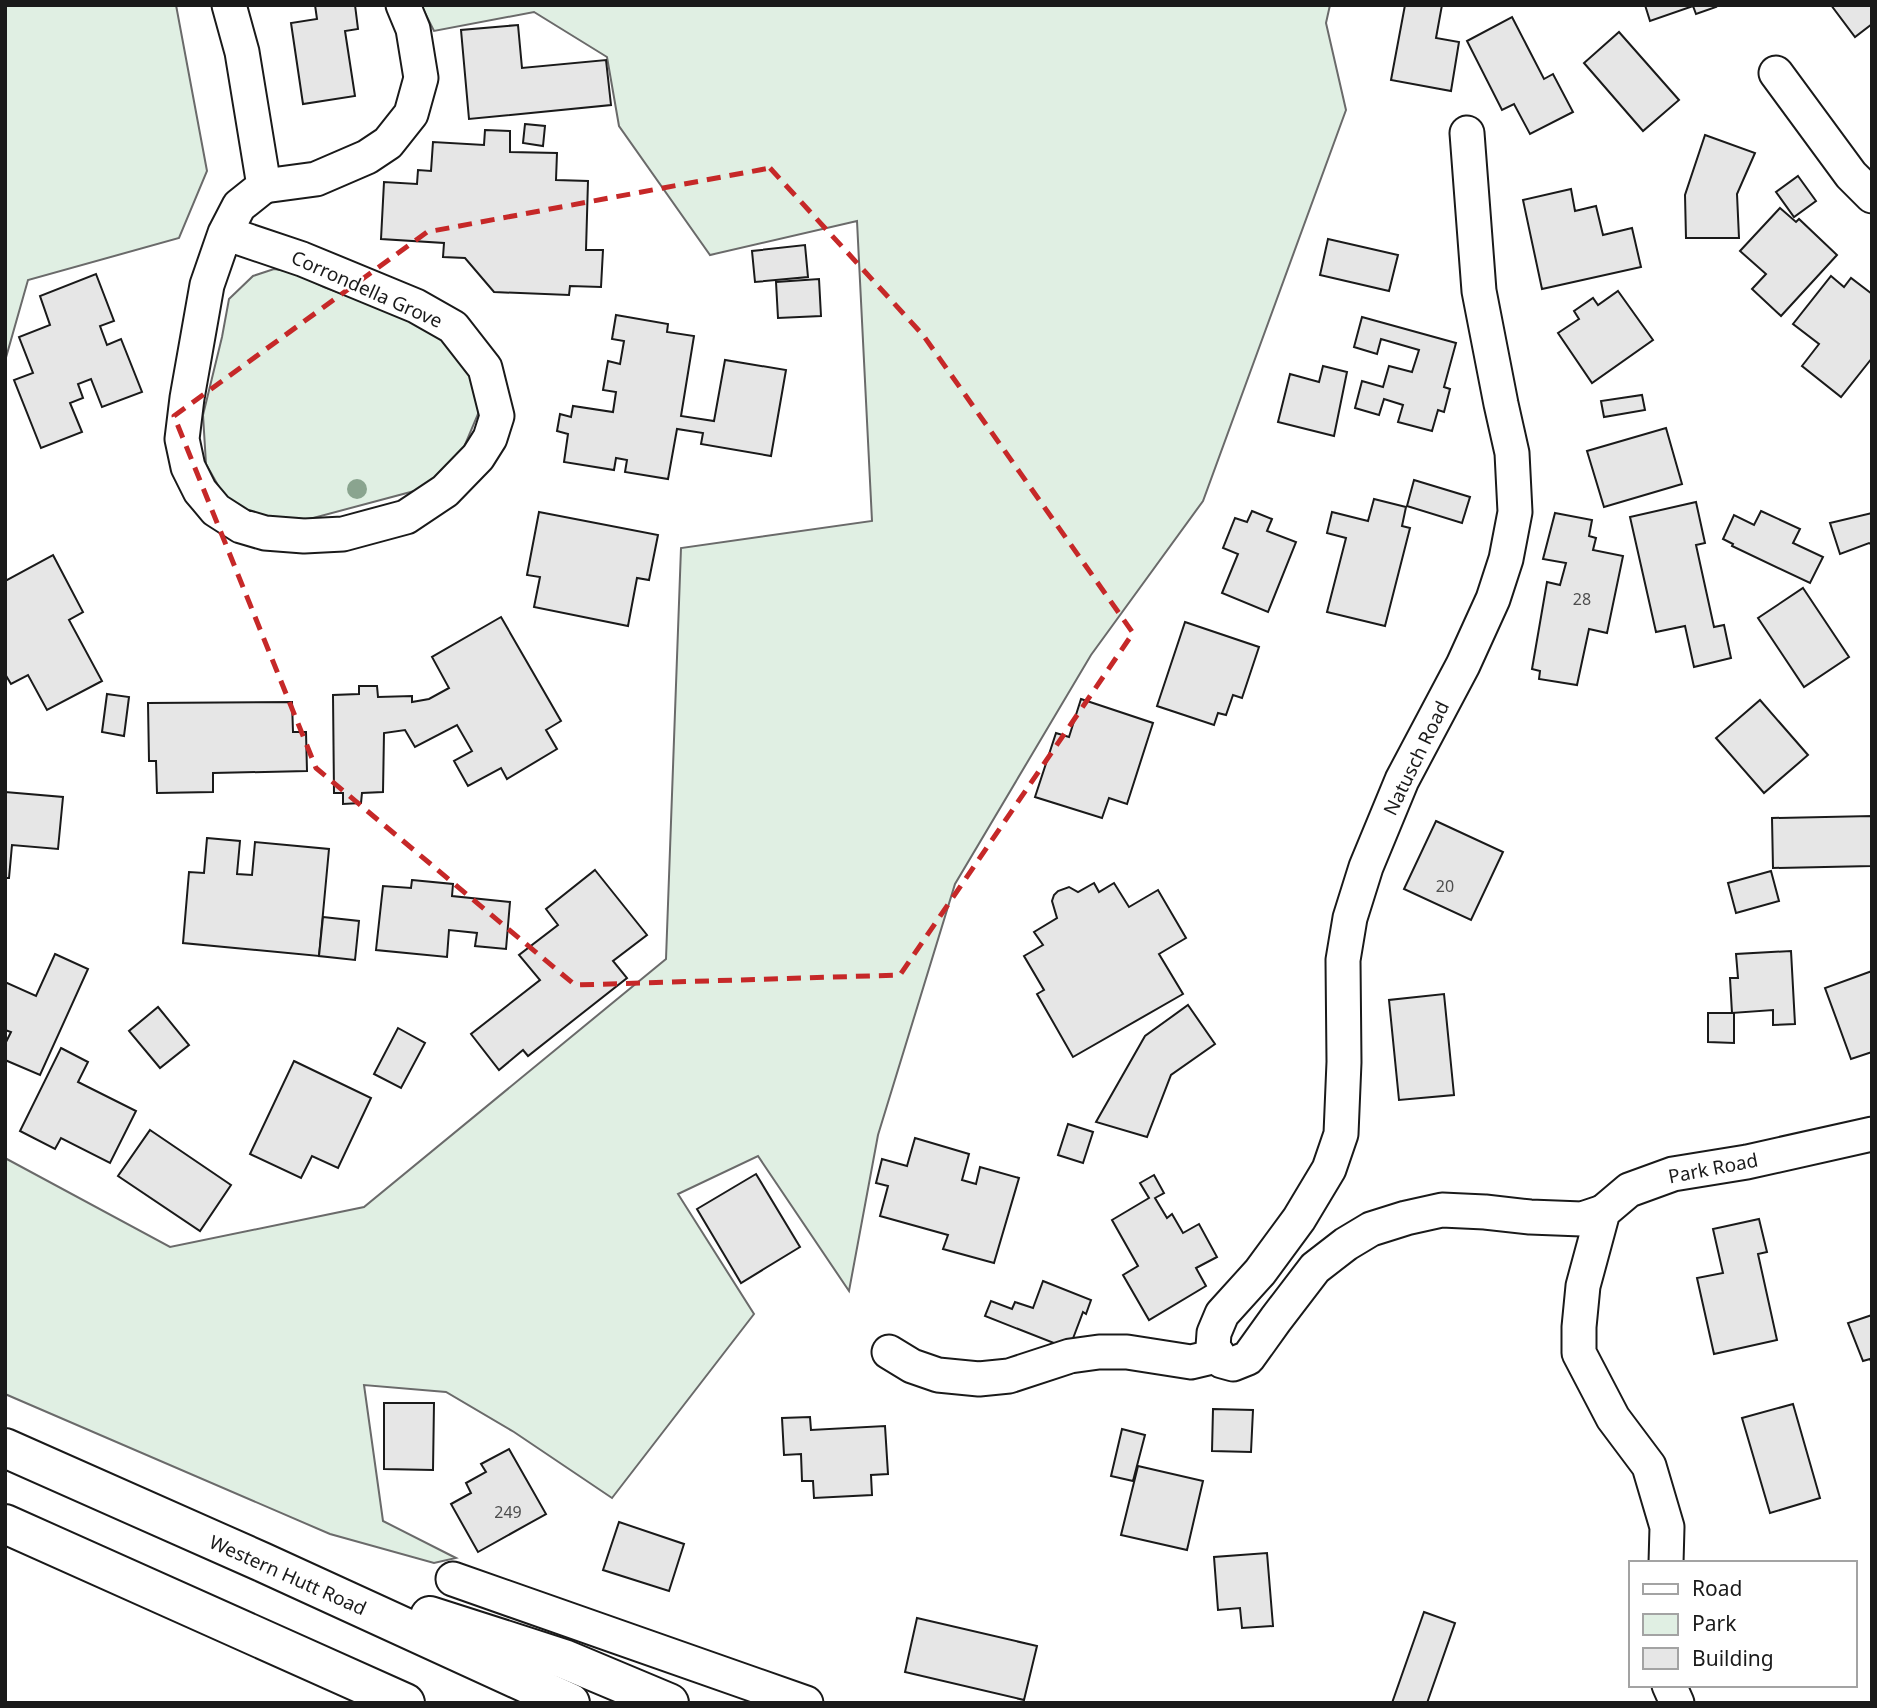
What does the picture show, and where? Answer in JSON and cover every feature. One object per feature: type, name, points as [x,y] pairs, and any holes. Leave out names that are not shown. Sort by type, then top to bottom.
[{"type":"highway","name":"Western Hutt Road","points":[[5,1448],[570,1703]]},
{"type":"highway","points":[[5,1524],[405,1703]]},
{"type":"highway","points":[[262,1562],[564,1659],[669,1703]]},
{"type":"street","points":[[229,5],[242,52],[264,186],[316,179],[367,157],[388,143],[411,114],[421,78],[413,29],[403,5]]},
{"type":"street","points":[[1776,73],[1851,175],[1872,196]]},
{"type":"street","name":"Natusch Road","points":[[1217,1353],[1213,1347],[1214,1333],[1222,1314],[1260,1272],[1299,1219],[1329,1169],[1340,1134],[1344,1062],[1343,960],[1350,918],[1366,867],[1402,780],[1463,665],[1493,600],[1506,559],[1515,512],[1512,453],[1479,291],[1467,133]]},
{"type":"street","name":"Corrondella Grove","points":[[225,233],[302,259],[416,306],[453,327],[485,368],[497,416],[490,438],[478,457],[445,491],[406,517],[343,534],[304,536],[265,533],[241,526],[216,510],[201,491],[188,467],[182,439],[207,285],[225,233],[239,206],[264,186]]},
{"type":"street","name":"Park Road","points":[[1603,1212],[1629,1190],[1673,1174],[1747,1162],[1872,1133]]},
{"type":"street","points":[[889,1352],[912,1366],[938,1375],[979,1379],[1009,1376],[1070,1356],[1099,1352],[1127,1352],[1191,1363],[1217,1353],[1222,1361],[1233,1364],[1248,1359],[1315,1268],[1371,1229],[1442,1210],[1582,1219],[1603,1212]]},
{"type":"street","points":[[1603,1212],[1583,1286],[1579,1353],[1613,1418],[1648,1466],[1667,1527],[1666,1561]]},
{"type":"street","points":[[453,1579],[806,1703]]},
{"type":"street","points":[[1670,1687],[1677,1703]]},
{"type":"highlighted area","points":[[770,168],[923,335],[1133,633],[900,975],[575,985],[316,768],[174,416],[427,232]]},
{"type":"green space","points":[[5,5],[176,5],[207,171],[179,238],[28,280],[5,361]]},
{"type":"green space","points":[[421,5],[1330,5],[1326,23],[1346,110],[1203,501],[1091,655],[955,884],[878,1135],[849,1291],[758,1156],[678,1194],[754,1314],[612,1498],[514,1432],[446,1392],[364,1385],[383,1521],[456,1558],[434,1563],[330,1534],[5,1394],[5,1158],[170,1247],[364,1207],[666,959],[681,548],[872,521],[857,221],[710,255],[619,126],[607,57],[534,12],[434,31]]},
{"type":"green space","points":[[274,269],[293,272],[324,287],[410,319],[456,353],[472,375],[481,407],[459,459],[433,486],[302,521],[272,518],[245,511],[224,496],[206,464],[203,415],[229,299],[253,276]]},
{"type":"building","points":[[315,5],[355,5],[358,29],[345,31],[355,96],[303,104],[291,23],[317,19]]},
{"type":"building","points":[[1405,5],[1442,5],[1436,38],[1459,42],[1451,91],[1391,80]]},
{"type":"building","points":[[1645,5],[1715,5],[1716,7],[1696,14],[1693,6],[1650,21]]},
{"type":"building","points":[[1831,5],[1872,5],[1872,24],[1855,37]]},
{"type":"building","points":[[1512,17],[1544,79],[1553,74],[1573,112],[1530,134],[1514,104],[1502,110],[1467,41]]},
{"type":"building","points":[[518,25],[522,68],[606,60],[611,105],[469,119],[461,30]]},
{"type":"building","points":[[1619,32],[1679,100],[1643,131],[1584,63]]},
{"type":"building","points":[[525,124],[545,126],[543,146],[523,143]]},
{"type":"building","points":[[485,130],[510,131],[510,152],[557,153],[556,180],[588,181],[586,250],[603,250],[601,287],[570,286],[569,295],[494,292],[465,258],[443,257],[444,243],[381,239],[384,182],[417,184],[418,170],[431,171],[433,142],[484,145]]},
{"type":"building","points":[[1705,135],[1755,153],[1737,194],[1739,238],[1686,238],[1685,195]]},
{"type":"building","points":[[1798,176],[1816,201],[1794,217],[1776,192]]},
{"type":"building","points":[[1571,189],[1575,211],[1596,206],[1603,235],[1632,228],[1641,267],[1542,289],[1523,200]]},
{"type":"building","points":[[1780,208],[1796,222],[1799,219],[1837,255],[1781,316],[1752,289],[1766,274],[1740,251]]},
{"type":"building","points":[[1328,239],[1398,255],[1389,291],[1320,275]]},
{"type":"building","points":[[805,245],[808,277],[755,282],[752,251]]},
{"type":"building","points":[[96,274],[114,321],[100,326],[107,345],[121,339],[142,392],[102,407],[91,379],[78,384],[83,398],[70,403],[82,432],[41,448],[14,380],[33,373],[19,337],[50,325],[40,296]]},
{"type":"building","points":[[1831,276],[1844,287],[1851,278],[1872,294],[1872,358],[1841,397],[1802,366],[1819,344],[1793,324]]},
{"type":"building","points":[[819,279],[821,316],[778,318],[776,282]]},
{"type":"building","points":[[1618,291],[1653,340],[1592,383],[1558,333],[1579,319],[1574,311],[1593,298],[1598,305]]},
{"type":"building","points":[[616,315],[668,324],[667,332],[694,336],[681,416],[714,421],[725,360],[786,370],[771,456],[701,444],[703,433],[677,429],[668,479],[625,472],[627,460],[616,458],[614,470],[564,462],[568,434],[557,431],[560,414],[571,417],[573,406],[613,412],[616,392],[603,390],[608,361],[620,364],[624,341],[612,339]]},
{"type":"building","points":[[1362,317],[1456,343],[1444,387],[1450,389],[1444,412],[1438,410],[1432,431],[1398,422],[1403,405],[1384,399],[1379,415],[1355,408],[1362,381],[1383,387],[1389,366],[1412,372],[1419,350],[1381,339],[1377,354],[1354,347]]},
{"type":"building","points":[[1323,366],[1347,372],[1334,436],[1278,422],[1290,374],[1319,382]]},
{"type":"building","points":[[1642,395],[1645,410],[1604,417],[1601,401]]},
{"type":"building","points":[[1666,428],[1682,484],[1604,507],[1587,451]]},
{"type":"building","points":[[1414,480],[1470,497],[1462,523],[1407,506]]},
{"type":"building","points":[[1374,499],[1406,507],[1402,526],[1410,528],[1385,626],[1327,612],[1346,538],[1327,533],[1332,512],[1368,521]]},
{"type":"building","points":[[1696,502],[1705,543],[1696,545],[1714,627],[1724,625],[1731,658],[1694,667],[1685,626],[1656,632],[1630,517]]},
{"type":"building","points":[[1252,511],[1272,519],[1267,531],[1296,542],[1268,612],[1222,593],[1238,554],[1223,548],[1235,518],[1247,522]]},
{"type":"building","points":[[1761,511],[1800,529],[1793,543],[1823,557],[1810,583],[1732,546],[1733,544],[1723,539],[1734,515],[1754,525]]},
{"type":"building","points":[[539,512],[658,535],[649,580],[637,578],[628,626],[534,607],[540,577],[527,575]]},
{"type":"building","points":[[1555,513],[1592,520],[1589,536],[1596,538],[1593,550],[1623,556],[1607,633],[1589,629],[1577,685],[1539,679],[1540,671],[1532,669],[1547,582],[1560,585],[1566,563],[1543,559]]},
{"type":"building","points":[[1872,513],[1872,545],[1869,543],[1840,554],[1830,523]]},
{"type":"building","points":[[53,555],[83,612],[69,620],[102,681],[47,710],[28,675],[11,684],[5,674],[5,581]]},
{"type":"building","points":[[1803,588],[1849,657],[1804,687],[1758,618]]},
{"type":"building","points":[[501,617],[561,721],[546,730],[557,749],[507,779],[501,768],[468,786],[454,761],[472,751],[457,725],[415,747],[405,730],[384,733],[383,792],[362,793],[361,803],[343,804],[343,793],[334,793],[333,695],[359,694],[359,686],[377,686],[378,697],[412,696],[412,702],[429,699],[449,688],[432,657]]},
{"type":"building","points":[[1185,622],[1259,647],[1242,698],[1233,695],[1226,715],[1218,713],[1214,725],[1157,706]]},
{"type":"building","points":[[107,694],[129,697],[124,736],[102,732]]},
{"type":"building","points":[[1081,699],[1153,723],[1127,804],[1109,798],[1102,818],[1035,797],[1056,733],[1069,737]]},
{"type":"building","points":[[1760,700],[1808,755],[1764,793],[1716,738]]},
{"type":"building","points":[[292,702],[293,732],[306,732],[307,771],[213,773],[213,792],[157,793],[156,761],[149,761],[148,703]]},
{"type":"building","points":[[5,792],[63,797],[58,849],[12,845],[9,878],[5,878]]},
{"type":"building","points":[[1872,816],[1872,866],[1773,868],[1772,818]]},
{"type":"building","points":[[1436,821],[1503,852],[1471,920],[1404,889]]},
{"type":"building","points":[[207,838],[240,841],[237,874],[252,875],[255,842],[329,849],[319,956],[183,943],[189,872],[204,873]]},
{"type":"building","points":[[595,870],[647,935],[613,961],[627,978],[528,1056],[523,1050],[499,1070],[471,1034],[540,980],[519,955],[558,925],[546,909]]},
{"type":"building","points":[[1771,871],[1779,901],[1736,913],[1728,883]]},
{"type":"building","points":[[412,880],[453,884],[452,896],[510,902],[506,949],[475,946],[477,933],[449,930],[447,957],[376,950],[383,886],[411,888]]},
{"type":"building","points":[[1094,883],[1099,892],[1114,883],[1129,907],[1158,890],[1186,938],[1159,954],[1183,994],[1073,1057],[1037,994],[1044,990],[1024,956],[1043,945],[1034,932],[1057,918],[1052,901],[1054,895],[1069,887],[1078,892]]},
{"type":"building","points":[[323,917],[359,921],[355,960],[319,956]]},
{"type":"building","points":[[1791,951],[1795,1024],[1773,1025],[1773,1010],[1732,1013],[1730,978],[1738,978],[1736,954]]},
{"type":"building","points":[[55,954],[88,969],[40,1075],[5,1060],[5,1044],[11,1032],[5,1030],[5,982],[36,996]]},
{"type":"building","points":[[1872,971],[1872,1052],[1851,1059],[1825,988]]},
{"type":"building","points":[[1444,994],[1454,1095],[1399,1100],[1389,1000]]},
{"type":"building","points":[[1188,1005],[1215,1044],[1171,1075],[1147,1137],[1096,1122],[1145,1036]]},
{"type":"building","points":[[158,1007],[189,1045],[160,1068],[129,1031]]},
{"type":"building","points":[[1708,1013],[1734,1013],[1734,1043],[1708,1042]]},
{"type":"building","points":[[398,1028],[425,1043],[401,1088],[374,1074]]},
{"type":"building","points":[[61,1048],[88,1062],[78,1082],[136,1111],[110,1163],[61,1138],[55,1149],[20,1131]]},
{"type":"building","points":[[294,1061],[371,1098],[338,1168],[312,1156],[301,1178],[250,1154]]},
{"type":"building","points":[[1068,1124],[1093,1132],[1083,1163],[1058,1155]]},
{"type":"building","points":[[150,1130],[231,1185],[200,1231],[118,1176]]},
{"type":"building","points":[[915,1138],[969,1154],[962,1180],[976,1184],[980,1167],[1019,1178],[994,1263],[943,1249],[948,1235],[880,1216],[888,1186],[876,1183],[882,1159],[907,1166]]},
{"type":"building","points":[[756,1174],[800,1247],[741,1283],[697,1209]]},
{"type":"building","points":[[1154,1175],[1164,1193],[1155,1198],[1167,1218],[1172,1214],[1183,1233],[1199,1224],[1217,1257],[1196,1268],[1206,1286],[1149,1320],[1123,1275],[1138,1266],[1112,1220],[1149,1198],[1140,1183]]},
{"type":"building","points":[[1759,1219],[1767,1252],[1758,1254],[1777,1340],[1714,1354],[1697,1278],[1723,1273],[1713,1229]]},
{"type":"building","points":[[1043,1281],[1091,1300],[1086,1314],[1083,1312],[1069,1349],[985,1316],[991,1301],[1012,1309],[1015,1302],[1033,1308]]},
{"type":"building","points":[[1872,1315],[1872,1364],[1870,1359],[1863,1361],[1848,1323]]},
{"type":"building","points":[[384,1403],[434,1403],[433,1470],[384,1469]]},
{"type":"building","points":[[1793,1404],[1820,1498],[1770,1513],[1742,1418]]},
{"type":"building","points":[[1213,1409],[1253,1410],[1251,1452],[1212,1451]]},
{"type":"building","points":[[810,1417],[811,1430],[885,1426],[888,1474],[871,1475],[872,1495],[814,1498],[813,1481],[802,1481],[801,1454],[784,1455],[782,1418]]},
{"type":"building","points":[[1122,1429],[1145,1435],[1133,1481],[1111,1476]]},
{"type":"building","points":[[509,1449],[546,1514],[478,1552],[451,1504],[471,1493],[466,1483],[486,1472],[481,1464]]},
{"type":"building","points":[[1138,1466],[1203,1481],[1187,1550],[1121,1535]]},
{"type":"building","points":[[619,1522],[684,1544],[669,1591],[603,1570]]},
{"type":"building","points":[[1267,1553],[1273,1626],[1242,1628],[1240,1608],[1218,1610],[1214,1557]]},
{"type":"building","points":[[1424,1612],[1455,1623],[1427,1703],[1392,1703]]},
{"type":"building","points":[[917,1618],[1037,1646],[1024,1700],[905,1672]]}]
